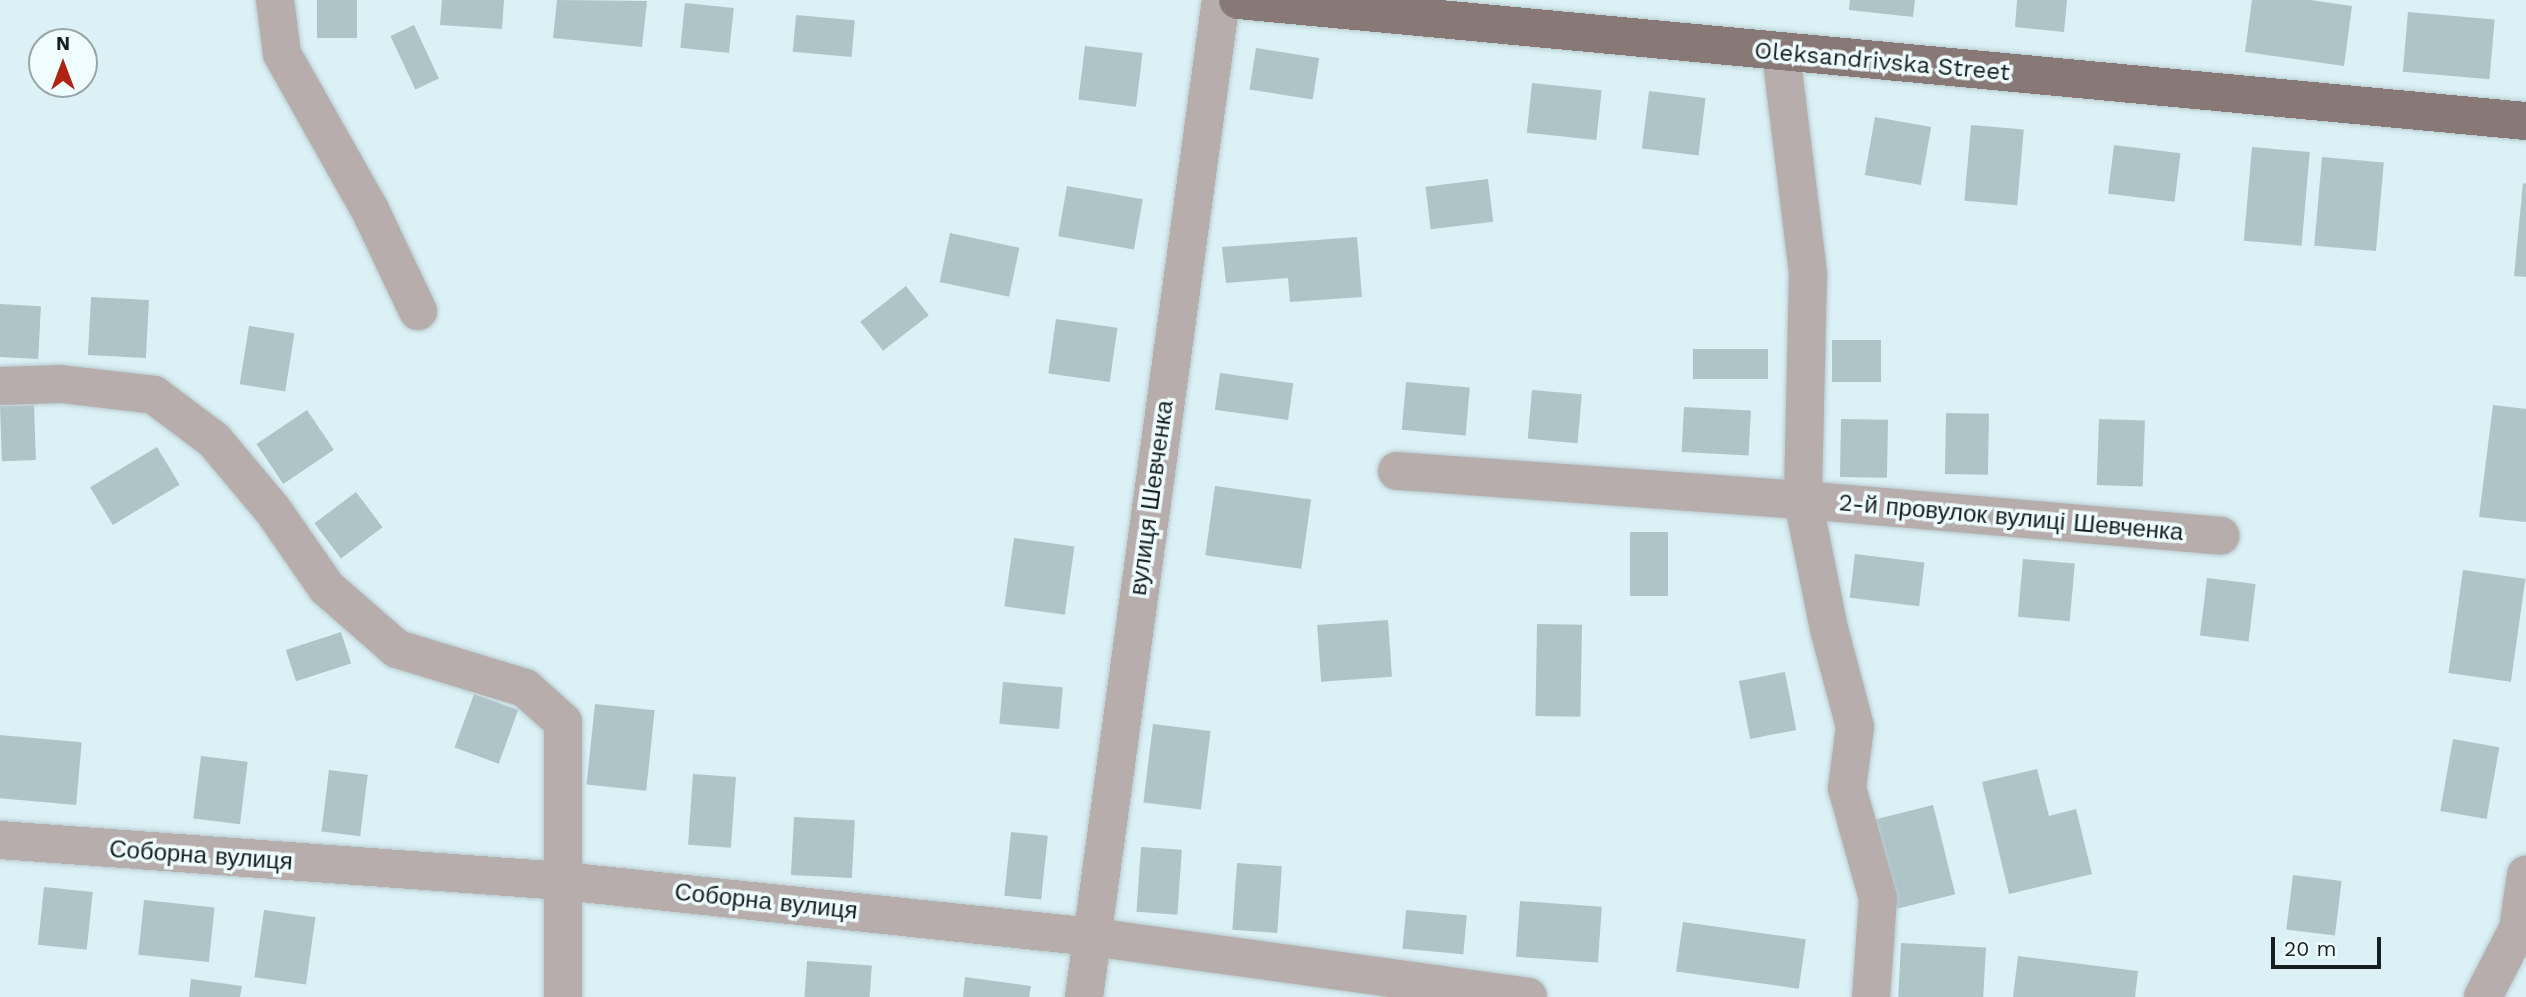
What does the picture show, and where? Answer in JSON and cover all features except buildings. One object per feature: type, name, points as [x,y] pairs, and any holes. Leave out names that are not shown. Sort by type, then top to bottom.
[{"type":"main road","name":"Oleksandrivska Street","points":[[1238,0],[2526,121]]},
{"type":"street","points":[[275,0],[282,54],[370,210],[418,311]]},
{"type":"street","name":"вулиця Шевченка","points":[[1084,997],[1221,0]]},
{"type":"street","name":"2-й провулок вулиці Шевченка","points":[[1781,52],[1808,274],[1803,500],[1829,629],[1855,727],[1847,788],[1878,898],[1871,997]]},
{"type":"street","points":[[0,386],[61,384],[154,395],[214,440],[272,509],[327,588],[397,649],[525,688],[563,722],[563,997]]},
{"type":"street","name":"2-й провулок вулиці Шевченка","points":[[1397,471],[1803,500],[2220,536]]},
{"type":"street","name":"Соборна вулиця","points":[[0,840],[564,881],[1092,937],[1528,997]]},
{"type":"street","points":[[2483,997],[2522,928],[2526,875]]}]
